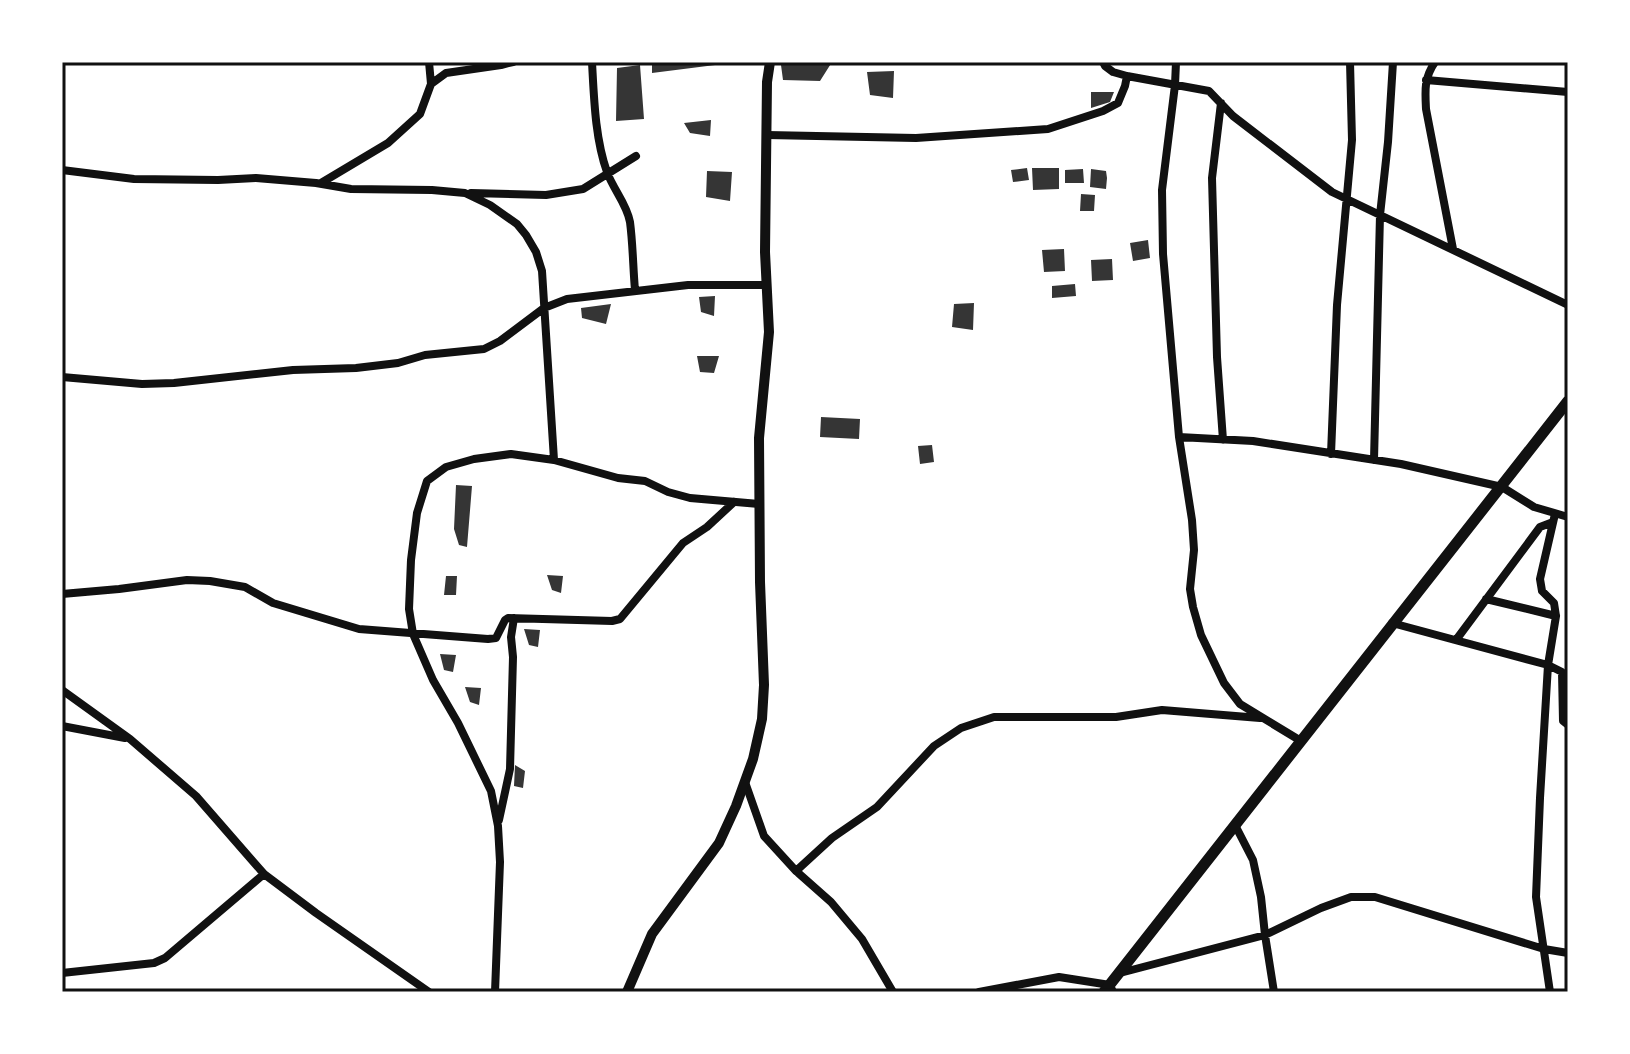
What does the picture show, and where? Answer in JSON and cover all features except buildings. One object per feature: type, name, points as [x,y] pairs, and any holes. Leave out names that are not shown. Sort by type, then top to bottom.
[{"type":"main road","points":[[1109,990],[1119,973],[1568,401]]},
{"type":"street","points":[[321,183],[388,143],[420,114],[431,84],[429,62]]},
{"type":"street","points":[[431,84],[446,73],[513,62]]},
{"type":"street","points":[[592,62],[603,157],[608,175],[630,220],[635,290]]},
{"type":"street","points":[[627,992],[652,934],[719,843],[753,759],[762,719],[759,438],[769,332],[765,252],[767,82],[770,62]]},
{"type":"street","points":[[1103,62],[1113,72],[1127,76],[1209,91],[1233,116],[1332,192],[1568,305]]},
{"type":"street","points":[[1176,62],[1162,190],[1163,254],[1179,437],[1193,535],[1190,589],[1201,635],[1224,683],[1240,704],[1301,741]]},
{"type":"street","points":[[1331,454],[1337,305],[1352,140],[1350,62]]},
{"type":"street","points":[[1374,460],[1380,215],[1393,62]]},
{"type":"street","points":[[1435,62],[1424,87],[1426,109],[1453,249]]},
{"type":"street","points":[[767,135],[916,138],[1048,129],[1118,103],[1127,76]]},
{"type":"street","points":[[1426,80],[1568,92]]},
{"type":"street","points":[[1221,103],[1212,178],[1217,357],[1223,440]]},
{"type":"street","points":[[62,170],[134,179],[256,178],[321,183],[351,189],[546,195],[583,189],[636,156]]},
{"type":"street","points":[[465,193],[490,205],[517,224],[536,252],[542,271],[554,460]]},
{"type":"street","points":[[62,377],[142,384],[174,383],[398,363],[425,355],[484,349],[500,341],[544,308],[567,299],[688,285],[766,285]]},
{"type":"street","points":[[1179,437],[1253,441],[1401,464],[1502,487],[1554,518]]},
{"type":"street","points":[[495,992],[500,862],[498,826],[491,791],[433,680],[413,634],[409,609],[417,513],[427,481],[446,467],[511,454],[554,460],[618,478],[645,481],[690,498],[759,504]]},
{"type":"street","points":[[62,594],[187,580],[210,581],[245,587],[273,603],[359,629],[496,638],[505,620],[514,618],[620,619],[683,543],[707,527],[734,502]]},
{"type":"street","points":[[1456,640],[1540,527],[1554,518],[1568,517]]},
{"type":"street","points":[[1550,992],[1536,897],[1548,665],[1556,616],[1554,603],[1542,591],[1540,579],[1554,518]]},
{"type":"street","points":[[1486,599],[1556,616]]},
{"type":"street","points":[[498,826],[510,769],[511,637],[514,618]]},
{"type":"street","points":[[1392,623],[1548,665],[1562,672],[1563,721],[1568,725]]},
{"type":"street","points":[[62,690],[130,739],[196,796],[264,874],[429,992]]},
{"type":"street","points":[[796,871],[832,838],[877,807],[934,746],[961,728],[994,717],[1116,717],[1162,710],[1261,718]]},
{"type":"street","points":[[62,726],[130,739]]},
{"type":"street","points":[[744,781],[764,836],[796,871],[831,902],[862,939],[893,992]]},
{"type":"street","points":[[1235,825],[1253,860],[1274,992]]},
{"type":"street","points":[[62,973],[154,963],[165,958],[264,874]]},
{"type":"street","points":[[1119,973],[1265,935],[1351,897],[1375,897],[1544,949],[1568,953]]},
{"type":"street","points":[[979,992],[1059,977],[1109,990]]}]
